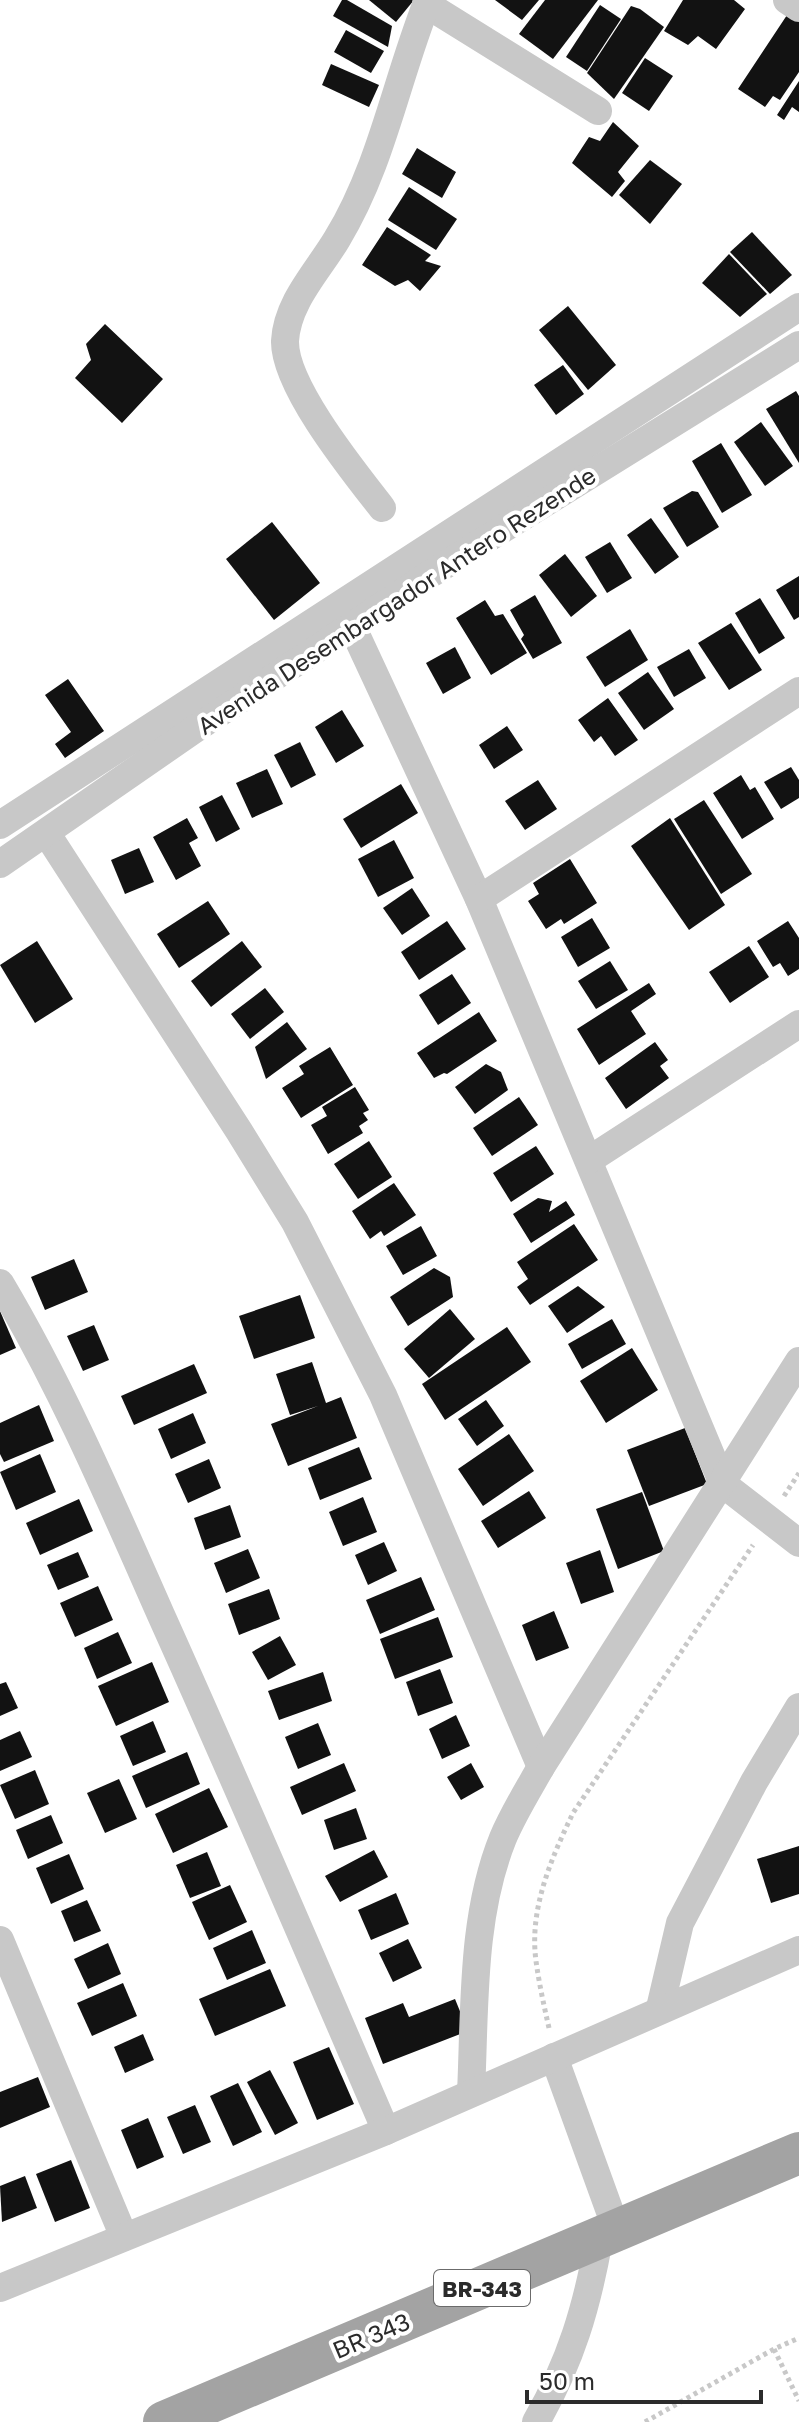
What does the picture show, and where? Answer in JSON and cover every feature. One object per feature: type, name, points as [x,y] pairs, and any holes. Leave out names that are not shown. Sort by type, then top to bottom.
[{"type":"main road","name":"BR 343","points":[[164,2422],[799,2153]]},
{"type":"street","points":[[787,0],[799,8]]},
{"type":"street","points":[[382,508],[310,407],[288,364],[285,342],[289,320],[298,299],[337,240],[375,164],[427,2],[598,111]]},
{"type":"street","name":"Avenida Desembargador Antero Rezende","points":[[0,825],[188,718],[281,658],[799,307]]},
{"type":"street","points":[[760,332],[788,352]]},
{"type":"street","name":"Avenida Desembargador Antero Rezende","points":[[281,658],[352,626],[788,352]]},
{"type":"street","points":[[352,626],[479,899],[723,1484],[799,1543]]},
{"type":"street","points":[[479,899],[799,691]]},
{"type":"street","name":"Avenida Desembargador Antero Rezende","points":[[0,864],[47,834],[188,718]]},
{"type":"street","points":[[47,834],[295,1222],[383,1395],[541,1767]]},
{"type":"street","points":[[589,1160],[799,1024]]},
{"type":"street","points":[[0,1283],[55,1380],[100,1478],[207,1716],[386,2131]]},
{"type":"street","points":[[471,2093],[477,1962],[487,1889],[503,1837],[541,1767],[799,1361]]},
{"type":"street","points":[[660,2008],[680,1923],[754,1782],[799,1707]]},
{"type":"street","points":[[0,1940],[124,2237]]},
{"type":"street","points":[[0,2288],[386,2131],[660,2008],[799,1950]]},
{"type":"street","points":[[536,2422],[559,2381],[608,2235],[554,2057]]},
{"type":"path","points":[[554,2057],[535,1958],[538,1908],[550,1860],[573,1813],[657,1691],[799,1473]]},
{"type":"path","points":[[645,2422],[799,2338]]},
{"type":"path","points":[[774,2349],[799,2401]]},
{"type":"building","points":[[342,0],[392,26],[388,47],[333,16]]},
{"type":"building","points":[[369,0],[414,0],[396,22]]},
{"type":"building","points":[[495,0],[539,0],[522,20]]},
{"type":"building","points":[[545,0],[598,0],[553,59],[519,34]]},
{"type":"building","points":[[683,0],[734,0],[745,9],[716,49],[698,36],[688,45],[664,31]]},
{"type":"building","points":[[600,5],[621,19],[587,71],[566,57]]},
{"type":"building","points":[[631,6],[664,27],[614,99],[587,73]]},
{"type":"building","points":[[791,9],[799,15],[799,72],[780,100],[773,96],[765,107],[738,89]]},
{"type":"building","points":[[346,30],[384,51],[371,73],[334,52]]},
{"type":"building","points":[[645,58],[673,76],[649,111],[622,93]]},
{"type":"building","points":[[331,64],[379,85],[369,107],[322,85]]},
{"type":"building","points":[[799,81],[799,112],[792,107],[784,120],[777,115]]},
{"type":"building","points":[[613,122],[639,146],[618,172],[625,181],[612,197],[572,163],[589,137],[600,141]]},
{"type":"building","points":[[417,148],[456,172],[442,198],[402,174]]},
{"type":"building","points":[[650,160],[682,184],[650,224],[619,195]]},
{"type":"building","points":[[409,187],[457,219],[436,250],[388,220]]},
{"type":"building","points":[[387,227],[431,255],[425,261],[441,266],[420,291],[408,280],[395,286],[362,265]]},
{"type":"building","points":[[752,232],[792,275],[770,294],[730,252]]},
{"type":"building","points":[[729,254],[767,294],[740,317],[702,283]]},
{"type":"building","points":[[568,306],[616,365],[588,390],[539,330]]},
{"type":"building","points":[[105,324],[163,379],[122,423],[75,378],[91,360],[86,344]]},
{"type":"building","points":[[563,365],[584,394],[556,415],[534,385]]},
{"type":"building","points":[[796,391],[799,396],[799,463],[766,409]]},
{"type":"building","points":[[761,422],[793,466],[765,486],[734,442]]},
{"type":"building","points":[[721,443],[752,495],[722,513],[692,461]]},
{"type":"building","points":[[692,491],[698,492],[719,527],[687,547],[663,508]]},
{"type":"building","points":[[651,518],[679,557],[655,574],[627,535]]},
{"type":"building","points":[[272,522],[320,583],[274,620],[226,559]]},
{"type":"building","points":[[610,542],[632,578],[607,593],[585,557]]},
{"type":"building","points":[[565,554],[597,596],[571,617],[539,575]]},
{"type":"building","points":[[799,576],[799,617],[794,620],[776,590]]},
{"type":"building","points":[[535,595],[562,643],[533,659],[510,610]]},
{"type":"building","points":[[760,598],[785,638],[759,654],[735,613]]},
{"type":"building","points":[[485,600],[495,616],[503,614],[527,653],[491,675],[456,618]]},
{"type":"building","points":[[731,623],[762,670],[729,690],[698,643]]},
{"type":"building","points":[[630,629],[648,660],[605,687],[586,657]]},
{"type":"building","points":[[455,647],[471,678],[443,694],[426,663]]},
{"type":"building","points":[[689,649],[706,678],[674,697],[657,667]]},
{"type":"building","points":[[648,672],[674,709],[644,730],[618,693]]},
{"type":"building","points":[[68,679],[104,731],[65,758],[55,744],[71,732],[45,695]]},
{"type":"building","points":[[608,698],[638,740],[615,756],[601,736],[594,742],[578,720]]},
{"type":"building","points":[[342,710],[364,746],[336,763],[315,727]]},
{"type":"building","points":[[507,726],[523,750],[494,769],[479,745]]},
{"type":"building","points":[[300,742],[316,775],[291,788],[274,755]]},
{"type":"building","points":[[791,767],[799,780],[799,798],[781,809],[764,782]]},
{"type":"building","points":[[267,769],[283,804],[252,818],[236,783]]},
{"type":"building","points":[[741,775],[750,790],[755,787],[774,819],[742,839],[713,793]]},
{"type":"building","points":[[538,780],[557,809],[525,830],[505,801]]},
{"type":"building","points":[[401,784],[418,813],[361,848],[343,819]]},
{"type":"building","points":[[222,795],[240,829],[216,842],[199,807]]},
{"type":"building","points":[[704,800],[752,874],[721,894],[674,819]]},
{"type":"building","points":[[187,818],[198,838],[189,843],[201,866],[176,880],[153,837]]},
{"type":"building","points":[[670,818],[725,905],[689,930],[631,846]]},
{"type":"building","points":[[394,840],[414,878],[378,897],[358,859]]},
{"type":"building","points":[[139,848],[154,882],[125,894],[111,860]]},
{"type":"building","points":[[570,859],[597,903],[564,924],[561,919],[546,929],[528,901],[539,894],[533,883]]},
{"type":"building","points":[[412,888],[430,916],[402,935],[383,908]]},
{"type":"building","points":[[208,901],[230,934],[179,968],[157,934]]},
{"type":"building","points":[[592,918],[610,948],[578,967],[561,937]]},
{"type":"building","points":[[447,921],[466,949],[419,980],[401,952]]},
{"type":"building","points":[[788,921],[799,938],[799,969],[788,976],[780,963],[773,967],[757,941]]},
{"type":"building","points":[[37,941],[73,999],[35,1023],[0,965]]},
{"type":"building","points":[[242,941],[262,967],[211,1007],[191,981]]},
{"type":"building","points":[[749,946],[769,977],[730,1003],[709,972]]},
{"type":"building","points":[[610,961],[628,990],[596,1009],[578,981]]},
{"type":"building","points":[[452,974],[471,1003],[438,1025],[419,995]]},
{"type":"building","points":[[649,983],[656,994],[631,1011],[646,1034],[599,1065],[577,1029]]},
{"type":"building","points":[[265,988],[284,1012],[250,1039],[231,1014]]},
{"type":"building","points":[[479,1012],[497,1041],[447,1074],[434,1078],[417,1053]]},
{"type":"building","points":[[287,1022],[307,1049],[266,1079],[255,1047]]},
{"type":"building","points":[[655,1042],[668,1060],[660,1066],[669,1078],[626,1109],[605,1078]]},
{"type":"building","points":[[330,1047],[353,1085],[301,1118],[282,1088],[304,1074],[299,1066]]},
{"type":"building","points":[[486,1064],[501,1072],[508,1090],[475,1114],[455,1087]]},
{"type":"building","points":[[355,1087],[369,1110],[363,1113],[368,1120],[359,1126],[363,1133],[328,1154],[311,1125],[327,1116],[322,1107]]},
{"type":"building","points":[[519,1097],[538,1125],[492,1156],[473,1128]]},
{"type":"building","points":[[369,1141],[392,1177],[358,1199],[334,1164]]},
{"type":"building","points":[[536,1146],[554,1174],[511,1202],[493,1173]]},
{"type":"building","points":[[394,1183],[416,1215],[384,1236],[381,1231],[370,1239],[352,1211]]},
{"type":"building","points":[[538,1198],[552,1201],[549,1212],[566,1201],[575,1215],[531,1243],[513,1214]]},
{"type":"building","points":[[574,1224],[598,1260],[530,1305],[517,1287],[528,1279],[517,1262]]},
{"type":"building","points":[[421,1226],[437,1256],[403,1275],[386,1246]]},
{"type":"building","points":[[74,1259],[88,1292],[45,1310],[31,1277]]},
{"type":"building","points":[[434,1268],[450,1277],[453,1297],[408,1326],[390,1297]]},
{"type":"building","points":[[578,1286],[605,1307],[567,1333],[548,1306]]},
{"type":"building","points":[[300,1295],[315,1338],[254,1359],[239,1316]]},
{"type":"building","points":[[450,1309],[475,1339],[429,1378],[404,1349]]},
{"type":"building","points":[[0,1311],[16,1348],[0,1355]]},
{"type":"building","points":[[612,1319],[626,1344],[582,1369],[568,1344]]},
{"type":"building","points":[[94,1325],[109,1360],[83,1371],[67,1336]]},
{"type":"building","points":[[507,1327],[531,1362],[445,1420],[422,1384]]},
{"type":"building","points":[[632,1348],[658,1390],[606,1423],[580,1381]]},
{"type":"building","points":[[312,1362],[326,1403],[341,1397],[357,1438],[288,1466],[271,1424],[318,1406],[290,1415],[276,1374]]},
{"type":"building","points":[[194,1364],[207,1393],[134,1425],[121,1396]]},
{"type":"building","points":[[486,1400],[504,1426],[477,1446],[458,1419]]},
{"type":"building","points":[[39,1405],[54,1441],[4,1462],[0,1454],[0,1423]]},
{"type":"building","points":[[193,1413],[206,1443],[171,1459],[158,1429]]},
{"type":"building","points":[[685,1428],[707,1484],[649,1506],[627,1450]]},
{"type":"building","points":[[509,1434],[534,1471],[483,1506],[458,1469]]},
{"type":"building","points":[[359,1447],[372,1479],[320,1500],[308,1468]]},
{"type":"building","points":[[40,1454],[56,1492],[16,1510],[0,1472]]},
{"type":"building","points":[[209,1459],[221,1488],[188,1503],[175,1474]]},
{"type":"building","points":[[529,1491],[546,1518],[498,1548],[481,1521]]},
{"type":"building","points":[[642,1492],[664,1551],[618,1569],[596,1509]]},
{"type":"building","points":[[363,1497],[377,1532],[343,1546],[329,1512]]},
{"type":"building","points":[[79,1499],[93,1531],[40,1555],[26,1523]]},
{"type":"building","points":[[230,1505],[241,1537],[205,1550],[194,1518]]},
{"type":"building","points":[[384,1542],[397,1571],[368,1585],[355,1555]]},
{"type":"building","points":[[248,1549],[260,1578],[226,1593],[214,1563]]},
{"type":"building","points":[[600,1550],[614,1592],[581,1604],[566,1563]]},
{"type":"building","points":[[78,1552],[89,1577],[58,1590],[47,1565]]},
{"type":"building","points":[[421,1577],[435,1610],[380,1634],[366,1600]]},
{"type":"building","points":[[98,1586],[113,1620],[75,1637],[60,1603]]},
{"type":"building","points":[[269,1589],[280,1619],[239,1635],[228,1604]]},
{"type":"building","points":[[554,1611],[569,1648],[536,1661],[522,1625]]},
{"type":"building","points":[[438,1617],[453,1657],[395,1679],[380,1639]]},
{"type":"building","points":[[118,1632],[132,1663],[97,1679],[84,1648]]},
{"type":"building","points":[[280,1636],[296,1665],[268,1680],[252,1652]]},
{"type":"building","points":[[152,1662],[169,1702],[116,1726],[98,1686]]},
{"type":"building","points":[[440,1669],[453,1703],[418,1716],[406,1682]]},
{"type":"building","points":[[323,1672],[332,1701],[279,1720],[268,1691]]},
{"type":"building","points":[[6,1682],[18,1708],[0,1716],[0,1684]]},
{"type":"building","points":[[456,1715],[470,1746],[442,1759],[429,1729]]},
{"type":"building","points":[[153,1721],[166,1752],[133,1766],[120,1736]]},
{"type":"building","points":[[318,1723],[331,1755],[298,1769],[285,1737]]},
{"type":"building","points":[[20,1731],[32,1757],[0,1771],[0,1740]]},
{"type":"building","points":[[187,1752],[200,1784],[146,1808],[132,1776]]},
{"type":"building","points":[[344,1763],[356,1791],[302,1815],[290,1787]]},
{"type":"building","points":[[471,1763],[484,1787],[461,1800],[447,1777]]},
{"type":"building","points":[[35,1770],[49,1804],[15,1819],[0,1785]]},
{"type":"building","points":[[119,1779],[137,1819],[105,1833],[87,1793]]},
{"type":"building","points":[[209,1788],[228,1827],[173,1853],[155,1814]]},
{"type":"building","points":[[356,1808],[367,1839],[334,1850],[324,1820]]},
{"type":"building","points":[[51,1815],[63,1843],[28,1859],[16,1830]]},
{"type":"building","points":[[799,1846],[799,1894],[771,1903],[757,1859]]},
{"type":"building","points":[[374,1850],[388,1877],[340,1902],[325,1876]]},
{"type":"building","points":[[207,1852],[221,1886],[190,1898],[176,1865]]},
{"type":"building","points":[[69,1854],[84,1889],[51,1904],[36,1868]]},
{"type":"building","points":[[230,1885],[247,1922],[209,1940],[192,1902]]},
{"type":"building","points":[[396,1893],[409,1924],[371,1940],[358,1910]]},
{"type":"building","points":[[87,1900],[101,1931],[74,1942],[61,1911]]},
{"type":"building","points":[[252,1930],[266,1963],[227,1980],[213,1948]]},
{"type":"building","points":[[408,1939],[422,1968],[393,1982],[379,1953]]},
{"type":"building","points":[[108,1943],[121,1974],[88,1989],[74,1959]]},
{"type":"building","points":[[270,1969],[286,2006],[215,2036],[199,1999]]},
{"type":"building","points":[[123,1983],[137,2016],[92,2036],[77,2003]]},
{"type":"building","points":[[455,1999],[468,2031],[383,2064],[365,2018],[403,2003],[409,2017]]},
{"type":"building","points":[[143,2034],[154,2060],[125,2073],[114,2047]]},
{"type":"building","points":[[329,2047],[354,2104],[317,2120],[293,2062]]},
{"type":"building","points":[[270,2070],[298,2123],[275,2135],[247,2082]]},
{"type":"building","points":[[38,2077],[50,2107],[0,2128],[0,2092]]},
{"type":"building","points":[[238,2083],[262,2132],[233,2146],[210,2096]]},
{"type":"building","points":[[195,2105],[211,2142],[183,2154],[167,2117]]},
{"type":"building","points":[[148,2118],[164,2157],[137,2169],[121,2130]]},
{"type":"building","points":[[71,2160],[90,2208],[55,2222],[36,2174]]},
{"type":"building","points":[[25,2176],[37,2208],[2,2222],[0,2186]]}]
